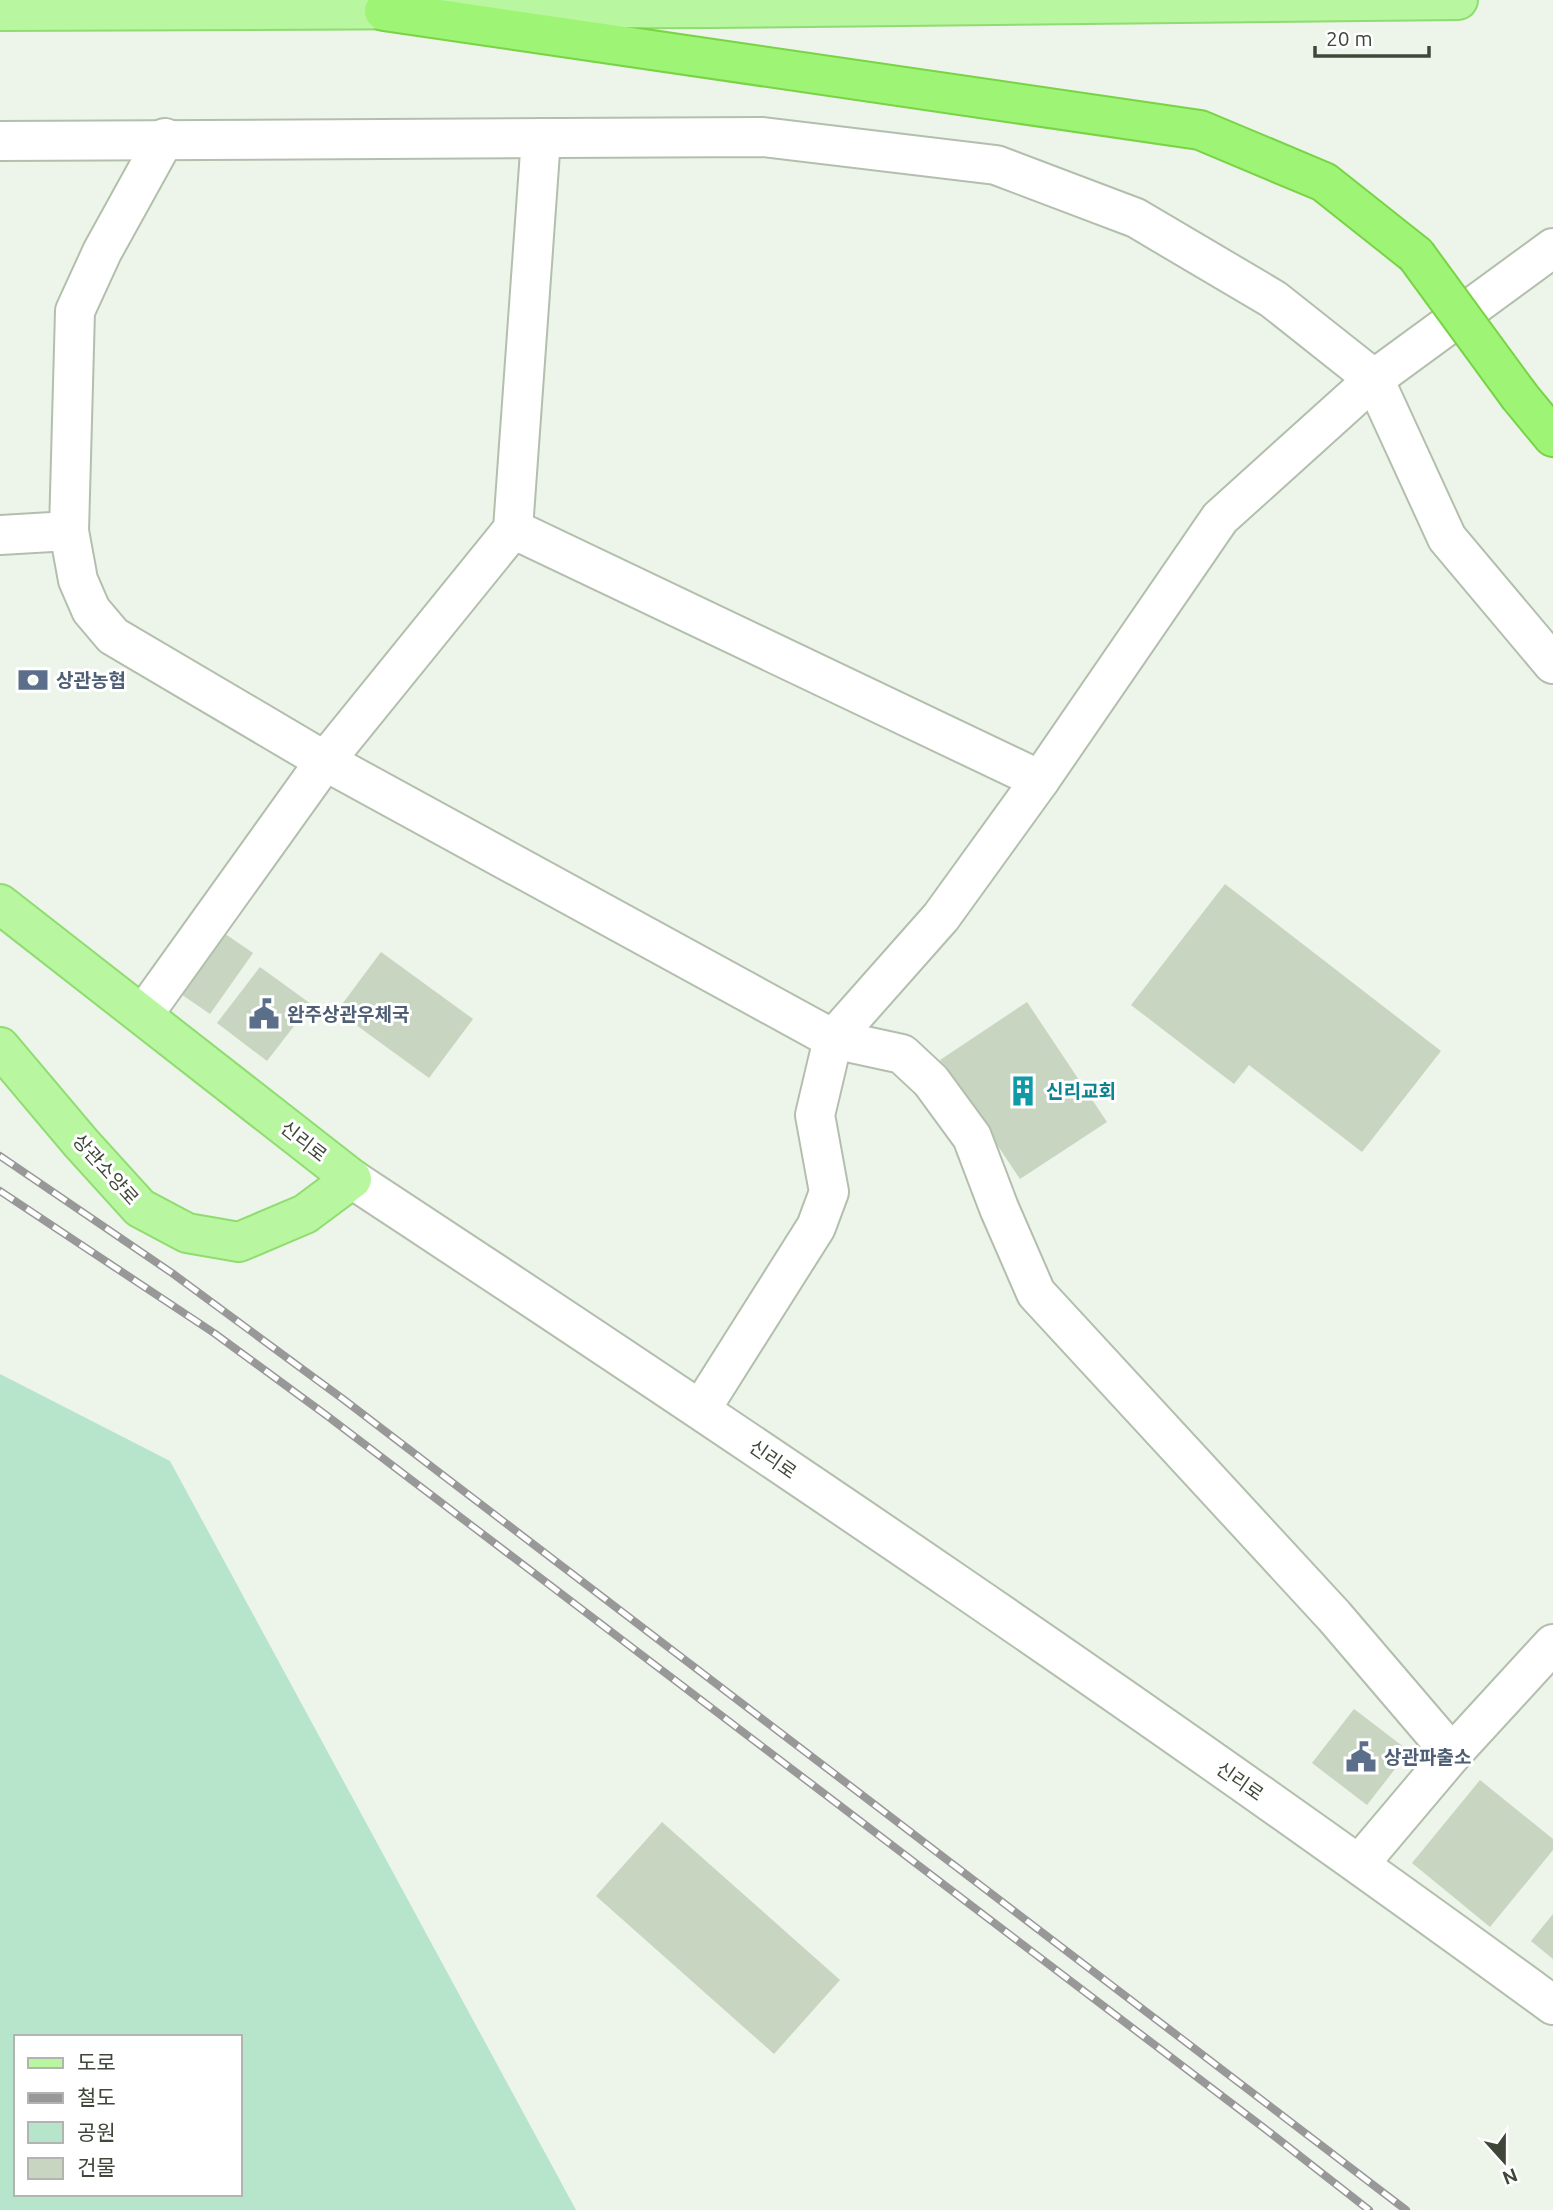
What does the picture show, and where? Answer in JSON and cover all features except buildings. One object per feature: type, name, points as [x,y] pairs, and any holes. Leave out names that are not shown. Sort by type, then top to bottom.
[{"type":"highway","points":[[384,10],[1200,130],[1324,182],[1416,255],[1520,397],[1553,436]]},
{"type":"main road","points":[[0,11],[1458,0]]},
{"type":"main road","name":"신리로","points":[[0,904],[352,1180]]},
{"type":"main road","name":"상관소양로","points":[[0,1046],[80,1143],[140,1208],[187,1233],[239,1242],[304,1214],[352,1180]]},
{"type":"street","points":[[0,141],[165,138],[763,137],[996,165],[1136,218],[1273,299],[1374,379],[1447,538],[1553,664]]},
{"type":"street","points":[[165,138],[102,252],[75,310],[69,531],[78,580],[91,610],[113,636],[325,761],[833,1039],[902,1054],[931,1082],[972,1138],[1036,1293],[1334,1616],[1452,1754]]},
{"type":"street","points":[[143,1015],[325,761],[513,529],[541,138]]},
{"type":"street","points":[[701,1409],[816,1227],[829,1192],[814,1115],[833,1039],[941,917],[1040,780],[1220,518],[1374,379],[1553,248]]},
{"type":"street","points":[[513,529],[1040,780]]},
{"type":"street","points":[[0,535],[69,531]]},
{"type":"street","name":"신리로","points":[[352,1180],[701,1409],[1360,1863],[1553,2005]]},
{"type":"street","points":[[1360,1863],[1452,1754],[1553,1644]]},
{"type":"green space","points":[[0,1374],[170,1461],[576,2210],[0,2210]]},
{"type":"railway","points":[[0,1156],[172,1273],[343,1399],[1406,2210]]},
{"type":"railway","points":[[0,1191],[214,1333],[326,1415],[1369,2210]]},
{"type":"place","name":"상관농협","points":[[33,680]]},
{"type":"place","name":"완주상관우체국","points":[[264,1014]]},
{"type":"place","name":"신리교회","points":[[1023,1091]]},
{"type":"place","name":"상관파출소","points":[[1361,1757]]}]
